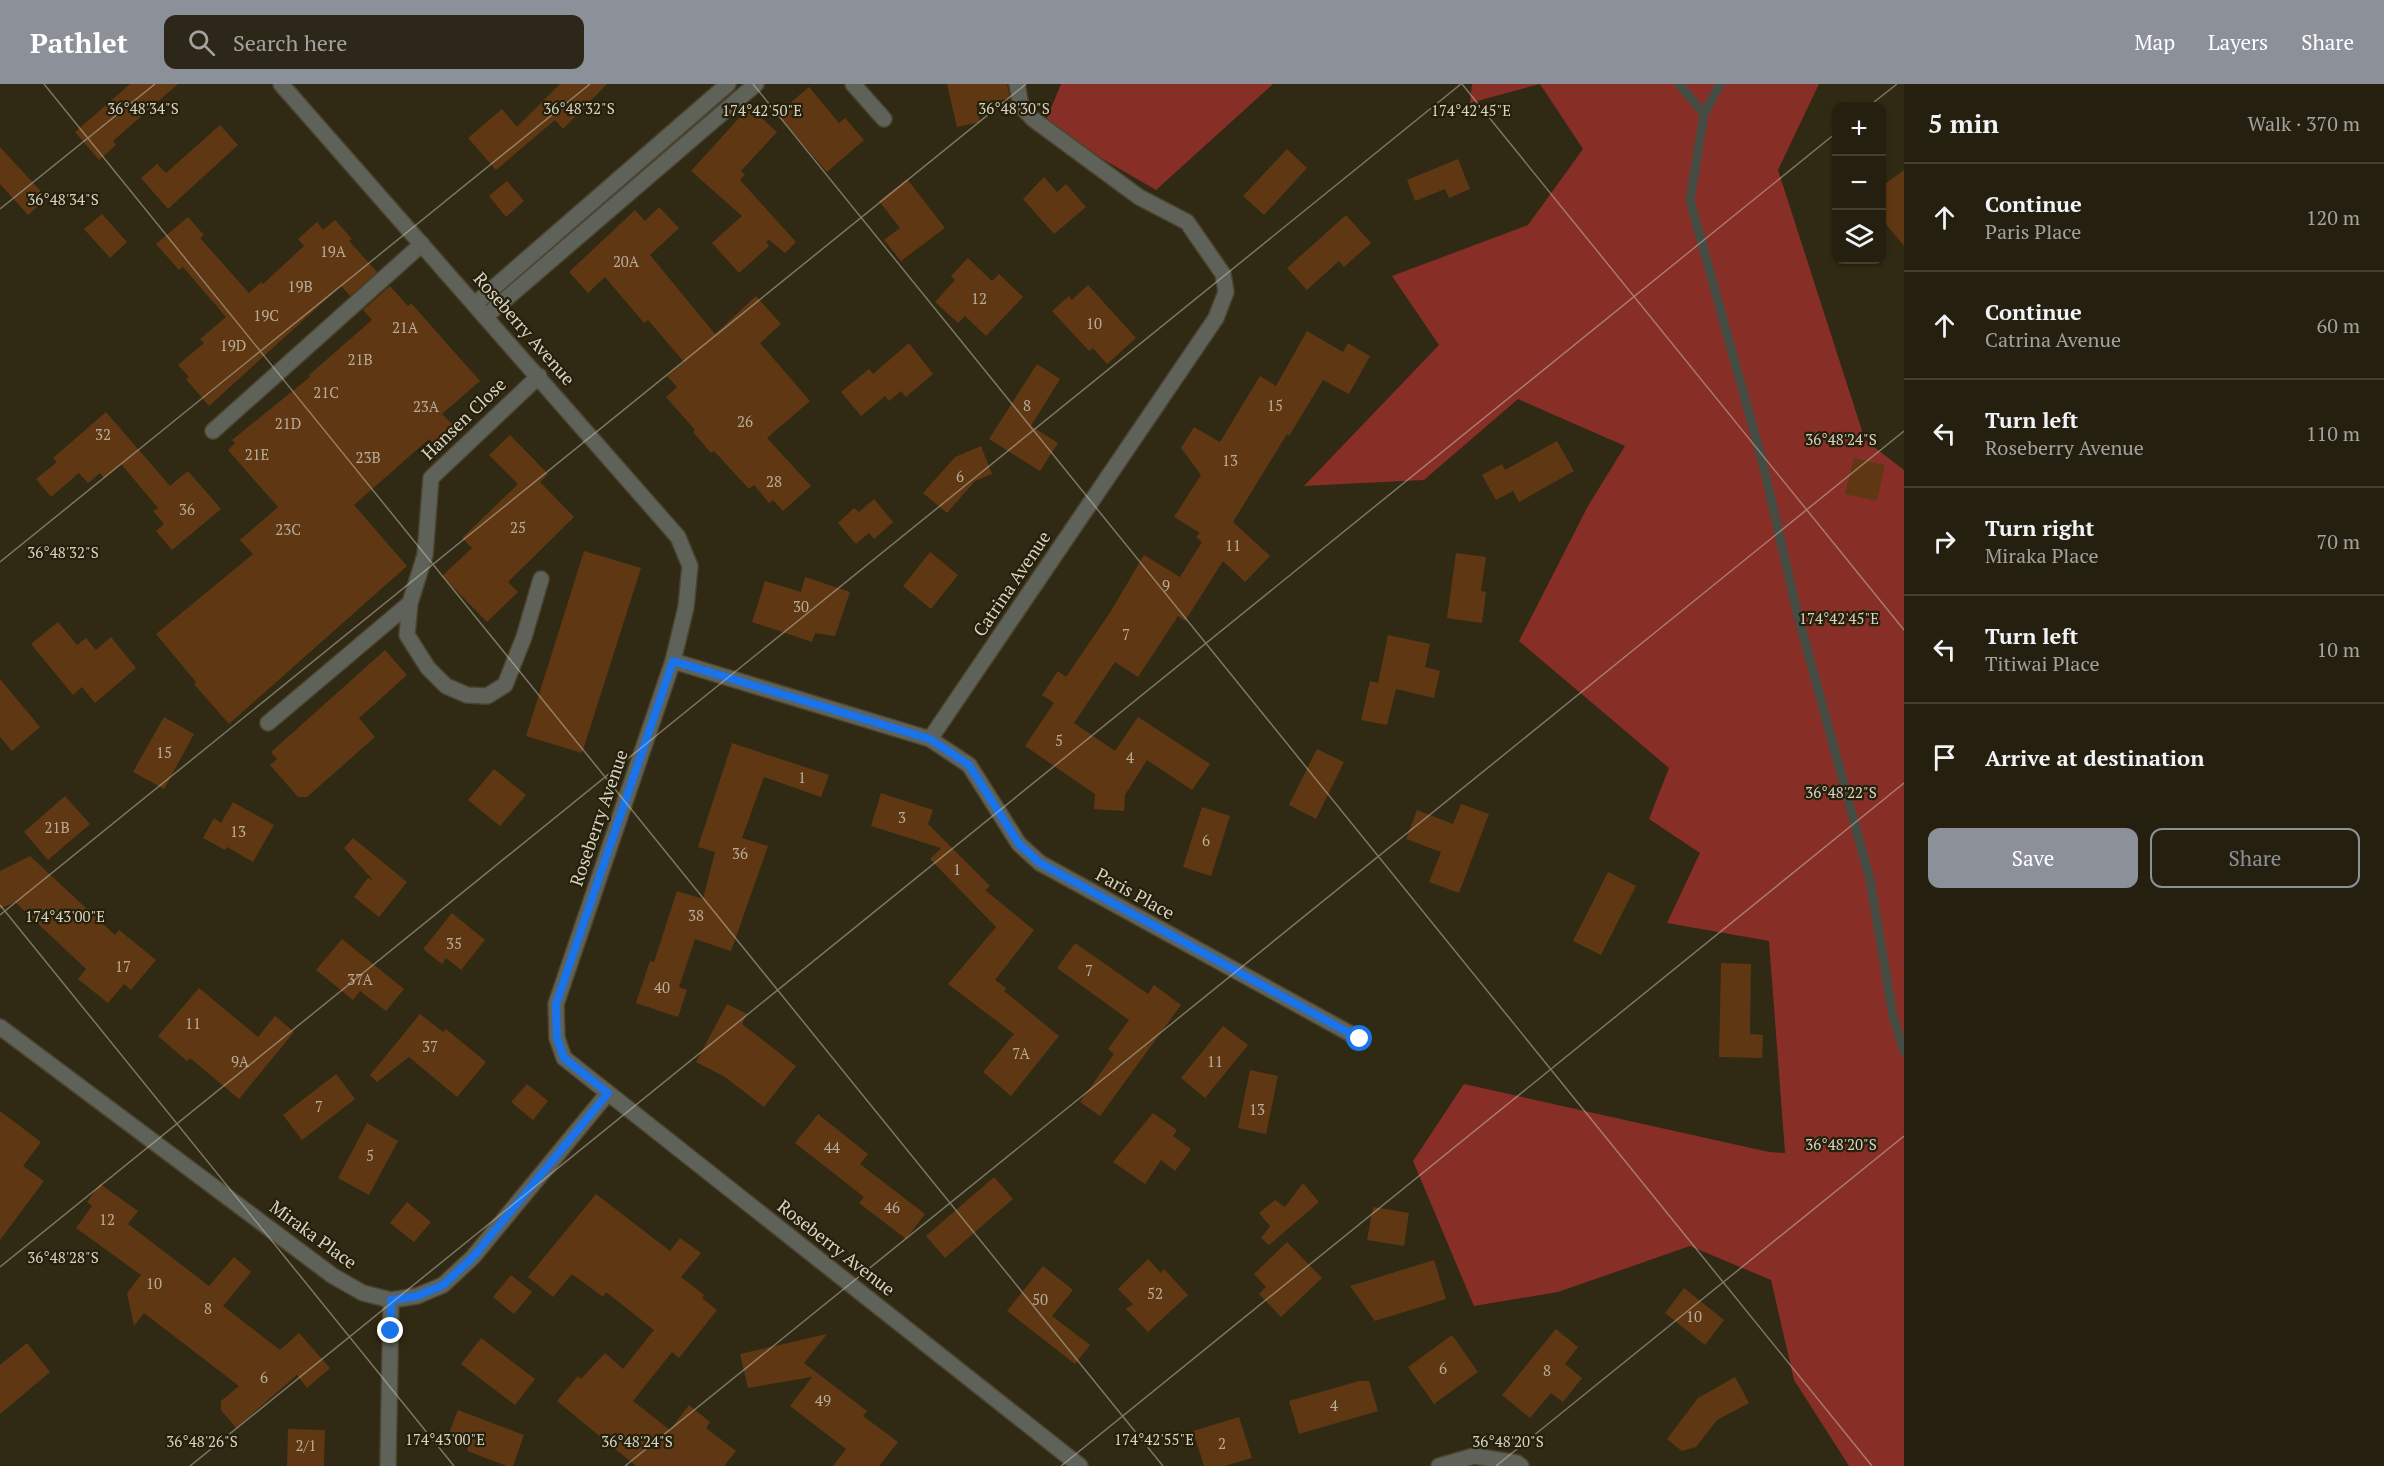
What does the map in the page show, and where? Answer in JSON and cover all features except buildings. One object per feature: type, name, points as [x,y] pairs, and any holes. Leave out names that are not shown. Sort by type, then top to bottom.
[{"type":"street","name":"Roseberry Avenue","points":[[281,84],[678,537],[690,566],[686,607],[673,661],[556,1004],[557,1038],[564,1058],[1080,1466]]},
{"type":"street","points":[[476,304],[728,84]]},
{"type":"street","points":[[486,316],[756,84]]},
{"type":"street","points":[[853,84],[884,119]]},
{"type":"street","name":"Catrina Avenue","points":[[930,739],[1216,318],[1227,292],[1223,274],[1187,222],[1139,197],[1033,119],[1021,106],[1017,84]]},
{"type":"street","points":[[213,431],[422,244]]},
{"type":"street","name":"Hansen Close","points":[[539,376],[431,478],[425,555],[410,603],[407,635],[428,668],[446,686],[467,695],[487,696],[505,684],[524,637],[541,579]]},
{"type":"street","points":[[268,723],[410,603]]},
{"type":"street","points":[[673,661],[930,739]]},
{"type":"street","name":"Paris Place","points":[[930,739],[969,765],[1019,844],[1040,863],[1360,1039]]},
{"type":"street","name":"Miraka Place","points":[[0,1027],[333,1276],[363,1293],[391,1300],[417,1296],[443,1285],[473,1257],[608,1093]]},
{"type":"street","points":[[388,1466],[391,1300]]},
{"type":"street","points":[[1439,1466],[1474,1456],[1517,1463],[1521,1466]]},
{"type":"shaded area","points":[[1061,84],[1273,84],[1156,190],[1044,125]]},
{"type":"shaded area","points":[[1472,84],[1540,84],[1470,103]]},
{"type":"shaded area","points":[[1540,84],[1819,84],[1778,170],[1865,440],[1904,470],[1904,1466],[1849,1466],[1794,1380],[1771,1280],[1690,1246],[1558,1292],[1474,1306],[1413,1161],[1464,1084],[1769,1152],[1785,1153],[1769,941],[1667,923],[1700,853],[1649,819],[1669,768],[1519,641],[1588,506],[1625,446],[1518,399],[1424,480],[1304,486],[1439,345],[1392,276],[1528,225],[1583,149]]},
{"type":"waterway","points":[[1679,84],[1704,114]]},
{"type":"waterway","points":[[1720,84],[1704,114],[1690,200],[1763,464],[1798,616],[1870,880],[1893,1016],[1904,1051]]},
{"type":"route","points":[[391,1331],[391,1300],[417,1296],[443,1285],[473,1257],[608,1093],[564,1058],[557,1038],[556,1004],[673,661],[930,739],[969,765],[1019,844],[1040,863],[1360,1039]]}]
